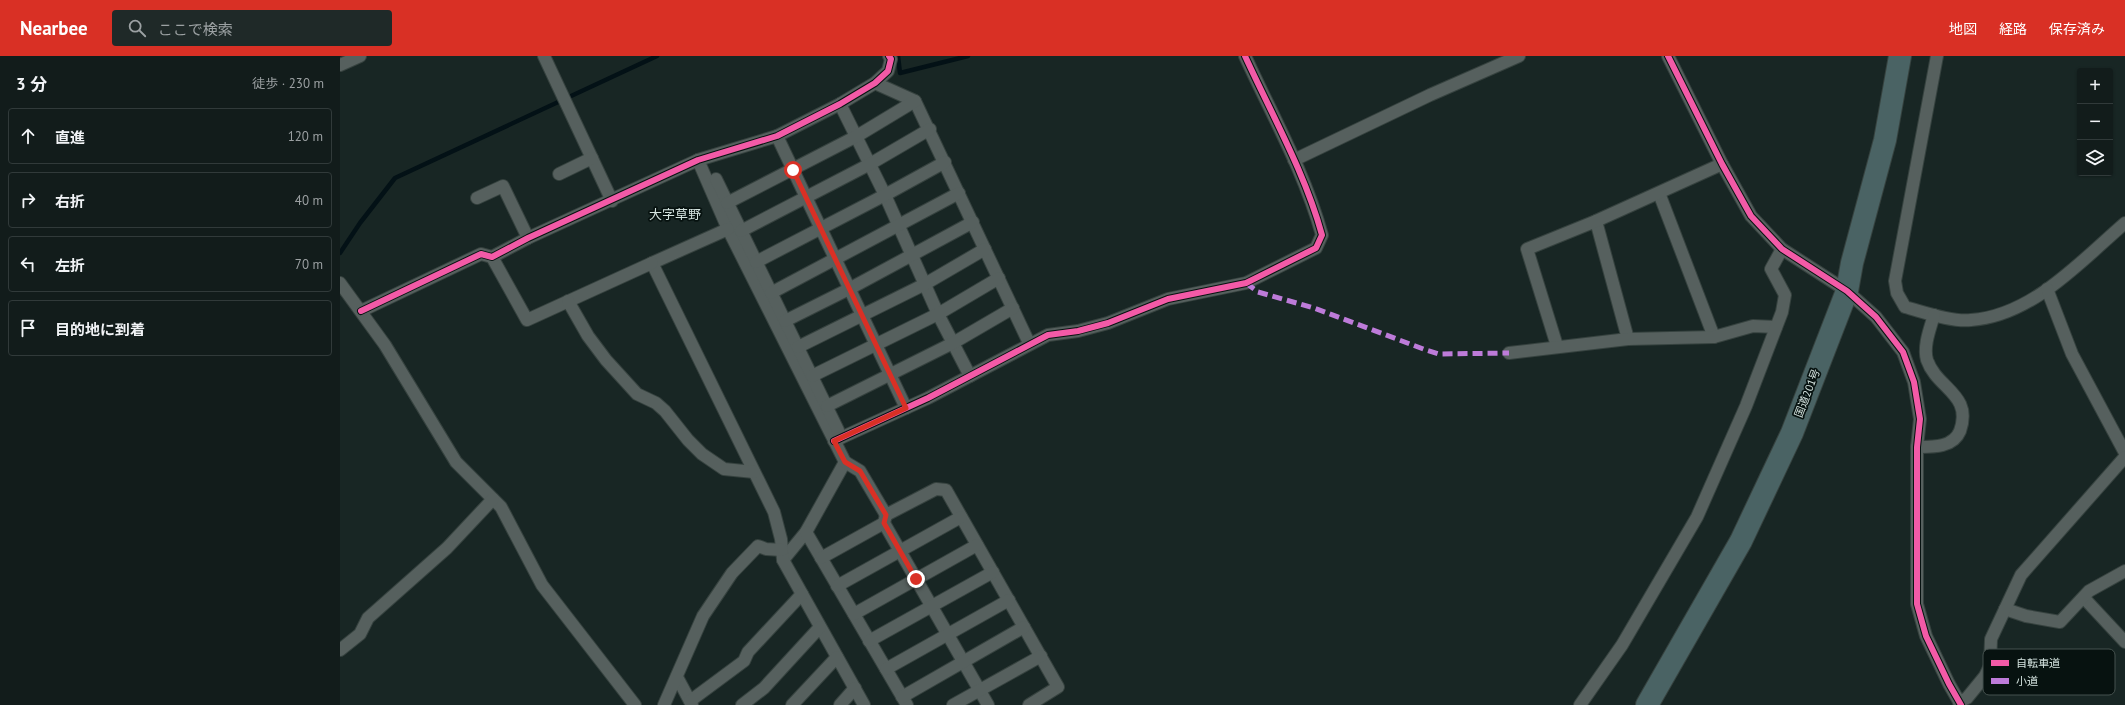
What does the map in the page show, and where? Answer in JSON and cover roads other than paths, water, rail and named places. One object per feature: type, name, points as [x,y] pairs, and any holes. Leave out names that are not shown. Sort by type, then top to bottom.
[{"type":"highway","name":"国道201号","points":[[1647,705],[1741,541],[1792,433],[1847,290],[1852,263],[1885,140],[1900,56]]},
{"type":"street","points":[[340,65],[360,56]]},
{"type":"street","points":[[544,56],[612,201]]},
{"type":"street","points":[[361,311],[481,254],[492,257],[528,238],[612,201],[698,160],[776,136],[840,104],[875,83],[888,71],[891,59],[889,56]]},
{"type":"street","points":[[836,436],[906,408],[970,376],[1029,343],[1048,335],[1078,331],[1108,323],[1168,299],[1246,284],[1316,248],[1322,235],[1317,215],[1294,160],[1245,56]]},
{"type":"street","points":[[1294,160],[1430,94],[1519,56]]},
{"type":"street","points":[[1668,56],[1722,164],[1751,216],[1782,249],[1847,290],[1876,317],[1903,352],[1914,382],[1920,419],[1917,447],[1917,604],[1926,636],[1960,704],[1983,678]]},
{"type":"street","points":[[1937,56],[1895,281],[1897,293],[1905,307],[1934,315],[1970,320],[2007,312],[2047,289],[2125,223]]},
{"type":"street","points":[[875,83],[915,101],[930,129],[1029,343]]},
{"type":"street","points":[[727,202],[793,170],[857,136],[915,101]]},
{"type":"street","points":[[840,104],[857,136],[938,314],[970,376]]},
{"type":"street","points":[[741,231],[870,164],[930,129]]},
{"type":"street","points":[[776,136],[906,408]]},
{"type":"street","points":[[559,174],[592,158]]},
{"type":"street","points":[[698,160],[728,229],[836,436]]},
{"type":"street","points":[[756,262],[884,196],[945,162]]},
{"type":"street","points":[[1557,346],[1527,249],[1596,222],[1722,164]]},
{"type":"street","points":[[716,179],[827,406],[845,462],[860,471],[900,551],[988,705]]},
{"type":"street","points":[[477,198],[503,186],[528,238]]},
{"type":"street","points":[[771,293],[836,260],[960,193]]},
{"type":"street","points":[[1658,193],[1714,337]]},
{"type":"street","points":[[785,321],[849,289],[973,222]]},
{"type":"street","points":[[1596,222],[1628,339]]},
{"type":"street","points":[[492,257],[526,320],[728,229]]},
{"type":"street","points":[[798,347],[925,284],[985,248]]},
{"type":"street","points":[[1580,705],[1622,645],[1697,517],[1746,406],[1782,312],[1785,295],[1771,269],[1782,249]]},
{"type":"street","points":[[652,263],[774,512],[782,555],[864,705]]},
{"type":"street","points":[[812,376],[938,314],[999,278]]},
{"type":"street","points":[[340,283],[385,345],[456,462],[501,507],[542,585],[635,705]]},
{"type":"street","points":[[2047,289],[2072,354],[2125,453]]},
{"type":"street","points":[[568,301],[588,336],[606,360],[637,394],[656,403],[665,410],[688,440],[702,454],[724,469],[754,472]]},
{"type":"street","points":[[827,406],[953,343],[1013,308]]},
{"type":"street","points":[[1917,447],[1939,447],[1948,443],[1958,435],[1964,420],[1961,404],[1950,388],[1934,373],[1927,360],[1926,348],[1934,315]]},
{"type":"street","points":[[1509,352],[1628,339],[1714,337],[1753,326],[1776,327]]},
{"type":"street","points":[[1991,649],[1991,639],[2026,567],[2058,535],[2125,458]]},
{"type":"street","points":[[782,555],[806,532],[845,462]]},
{"type":"street","points":[[821,558],[936,489],[946,490],[1058,686],[1029,705]]},
{"type":"street","points":[[340,650],[360,634],[368,618],[442,553],[493,499]]},
{"type":"street","points":[[837,586],[961,517]]},
{"type":"street","points":[[806,532],[904,701],[963,661],[1024,627]]},
{"type":"street","points":[[854,614],[977,544]]},
{"type":"street","points":[[664,705],[703,616],[732,573],[758,546],[782,555]]},
{"type":"street","points":[[2006,609],[2026,616],[2060,622],[2089,592],[2125,571]]},
{"type":"street","points":[[870,641],[993,572]]},
{"type":"street","points":[[677,677],[691,703],[744,661],[748,652],[802,594]]},
{"type":"street","points":[[2084,598],[2125,642]]},
{"type":"street","points":[[886,669],[1008,600]]},
{"type":"street","points":[[742,705],[764,688],[820,626]]},
{"type":"street","points":[[953,705],[1041,656]]},
{"type":"street","points":[[792,705],[838,657]]},
{"type":"street","points":[[840,705],[855,688]]},
{"type":"waterway","points":[[340,253],[360,223],[395,178],[657,56]]},
{"type":"waterway","points":[[898,56],[900,73],[968,56]]},
{"type":"district","name":"大字草野","points":[[675,214]]}]
